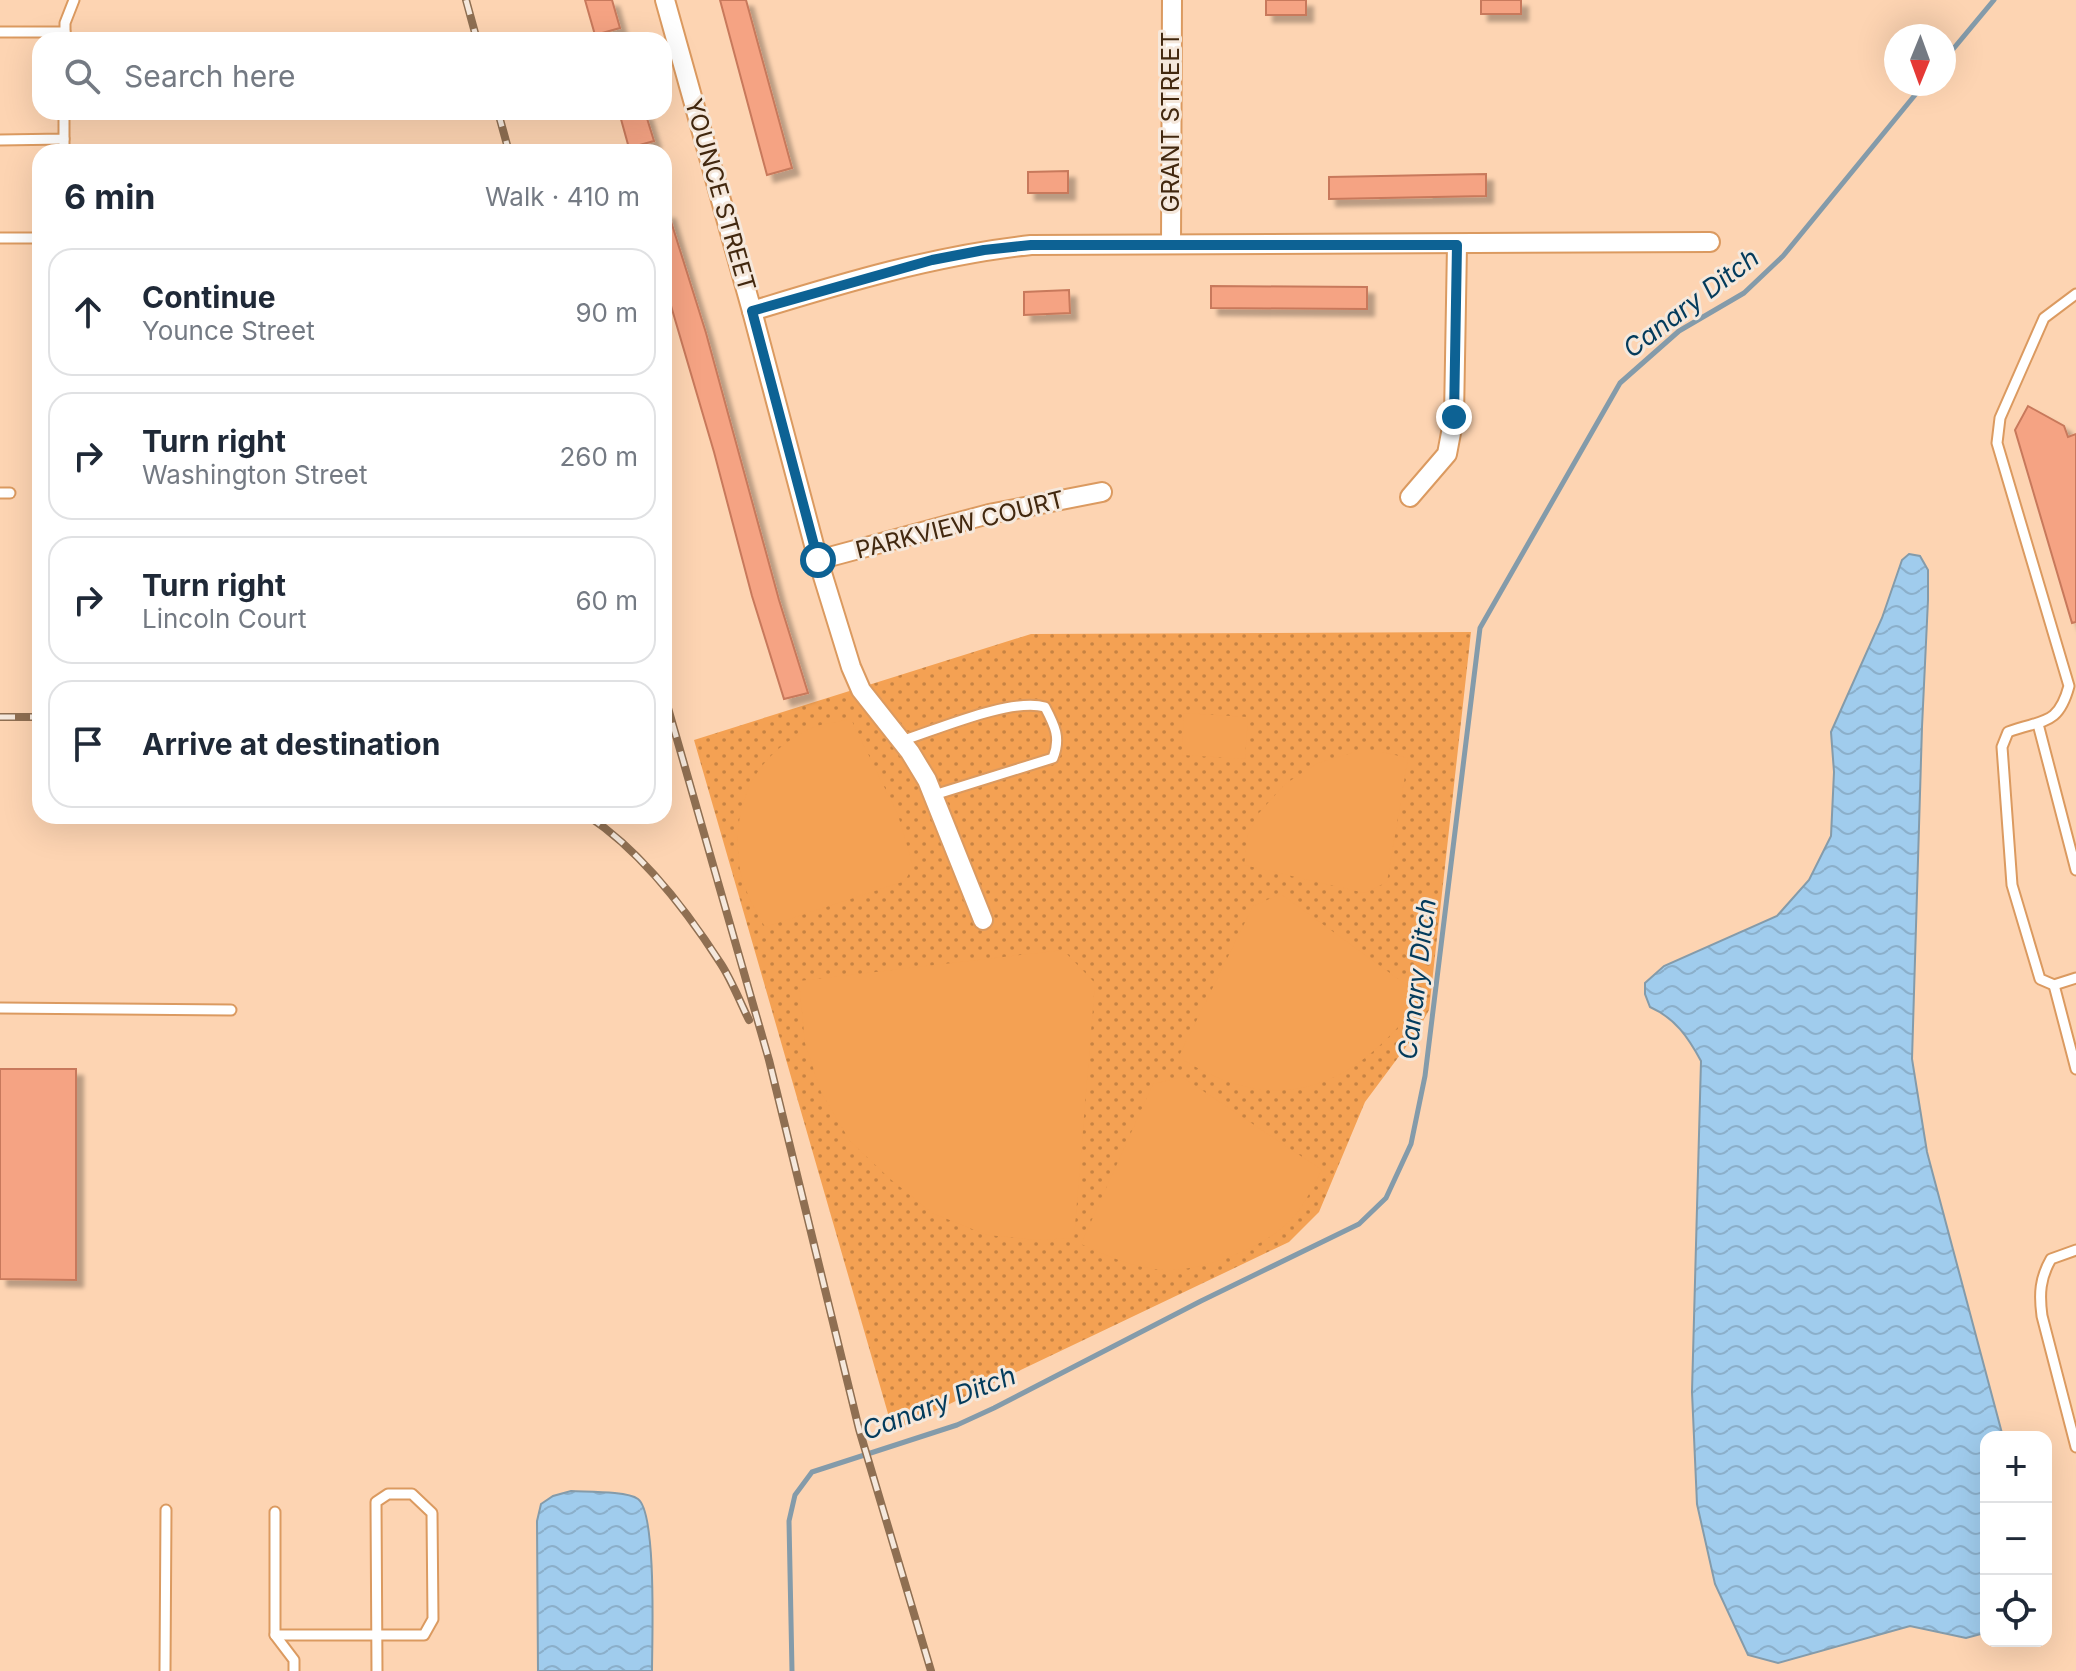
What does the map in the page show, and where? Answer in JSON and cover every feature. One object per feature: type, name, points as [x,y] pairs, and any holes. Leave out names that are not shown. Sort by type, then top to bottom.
[{"type":"street","name":"YOUNCE STREET","points":[[665,0],[818,560],[851,667],[861,690],[927,780],[983,920]]},
{"type":"street","name":"GRANT STREET","points":[[1171,244],[1172,0]]},
{"type":"street","points":[[752,311],[882,273],[984,250],[1068,244],[1710,242]]},
{"type":"street","points":[[1410,497],[1447,454],[1454,417],[1457,245]]},
{"type":"street","name":"PARKVIEW COURT","points":[[818,560],[989,514],[1102,492]]},
{"type":"lane","points":[[65,32],[65,23],[74,0]]},
{"type":"lane","points":[[0,32],[32,34]]},
{"type":"lane","points":[[64,120],[64,144]]},
{"type":"lane","points":[[0,140],[64,139]]},
{"type":"lane","points":[[0,238],[32,238]]},
{"type":"lane","points":[[2076,294],[2044,318],[2000,418],[1997,443],[2069,686],[2063,707],[2045,722],[2008,732],[2002,747],[2012,885],[2040,979],[2054,985],[2076,978]]},
{"type":"lane","points":[[901,741],[991,712],[1031,703],[1045,707],[1057,730],[1057,748],[1053,758],[934,795]]},
{"type":"lane","points":[[2038,724],[2076,870]]},
{"type":"lane","points":[[2054,985],[2076,1069]]},
{"type":"lane","points":[[0,1008],[231,1010]]},
{"type":"lane","points":[[2076,1250],[2051,1259],[2042,1275],[2040,1295],[2042,1316],[2076,1447]]},
{"type":"lane","points":[[275,1635],[377,1634],[424,1635],[433,1619],[432,1513],[412,1494],[388,1494],[376,1502],[377,1634],[377,1671]]},
{"type":"lane","points":[[165,1671],[166,1510]]},
{"type":"lane","points":[[275,1512],[275,1635],[294,1660],[294,1671]]},
{"type":"shaded area","points":[[1471,632],[1429,1010],[1417,1032],[1365,1102],[1319,1212],[1289,1242],[893,1431],[694,740],[1031,634]]},
{"type":"shaded area","points":[[1184,713],[1248,717],[1245,759],[1182,755]]},
{"type":"shaded area","points":[[851,719],[898,815],[913,866],[905,881],[765,927],[747,892],[740,870],[739,824],[750,785],[761,767],[793,738],[823,724]]},
{"type":"shaded area","points":[[1355,752],[1382,752],[1408,758],[1387,882],[1365,893],[1244,865],[1248,835],[1259,813],[1285,784],[1318,763]]},
{"type":"shaded area","points":[[1281,894],[1423,997],[1382,1043],[1360,1062],[1311,1086],[1284,1090],[1255,1088],[1223,1080],[1178,1058],[1253,906]]},
{"type":"shaded area","points":[[1063,950],[1095,983],[1074,1238],[1037,1240],[987,1235],[932,1213],[850,1141],[821,1092],[805,1043],[799,981]]},
{"type":"shaded area","points":[[1182,1077],[1322,1170],[1304,1203],[1272,1236],[1236,1254],[1197,1266],[1163,1270],[1142,1267],[1081,1244],[1153,1084]]},
{"type":"water","points":[[1909,554],[1920,556],[1928,570],[1912,1059],[1927,1152],[2001,1431],[1980,1431],[1980,1634],[1966,1638],[1910,1626],[1778,1663],[1748,1655],[1715,1584],[1697,1504],[1692,1392],[1701,1061],[1680,1029],[1650,1007],[1645,983],[1664,966],[1777,916],[1809,880],[1831,836],[1834,772],[1831,732],[1882,618],[1902,560]]},
{"type":"water","points":[[571,1491],[633,1496],[644,1509],[651,1552],[652,1671],[538,1671],[537,1521],[541,1504],[553,1496]]},
{"type":"building","points":[[585,0],[612,0],[620,28],[594,32]]},
{"type":"building","points":[[720,0],[746,0],[792,168],[767,175]]},
{"type":"building","points":[[1266,0],[1306,0],[1306,15],[1266,15]]},
{"type":"building","points":[[1481,0],[1521,0],[1521,14],[1481,14]]},
{"type":"building","points":[[621,120],[647,120],[654,141],[628,144]]},
{"type":"building","points":[[1068,171],[1068,193],[1028,193],[1028,172]]},
{"type":"building","points":[[1486,174],[1486,196],[1329,199],[1329,177]]},
{"type":"building","points":[[672,225],[706,333],[779,600],[808,693],[784,699],[752,596],[672,309]]},
{"type":"building","points":[[1211,286],[1367,287],[1367,309],[1211,308]]},
{"type":"building","points":[[1069,290],[1070,313],[1024,315],[1024,292]]},
{"type":"building","points":[[2028,406],[2064,426],[2068,437],[2076,434],[2076,622],[2072,623],[2015,430]]},
{"type":"building","points":[[0,1069],[76,1069],[76,1280],[0,1279]]},
{"type":"waterway","name":"Canary Ditch","points":[[1956,46],[1994,0]]},
{"type":"waterway","name":"Canary Ditch","points":[[792,1671],[789,1521],[795,1495],[812,1472],[957,1425],[994,1408],[1359,1224],[1386,1198],[1411,1144],[1425,1076],[1480,628],[1620,383],[1679,331],[1744,293],[1783,256],[1914,96]]},
{"type":"railway","points":[[466,0],[475,32]]},
{"type":"railway","points":[[500,120],[507,144]]},
{"type":"railway","points":[[0,717],[32,717]]},
{"type":"railway","points":[[672,722],[769,1060],[859,1429],[931,1671]]},
{"type":"railway","points":[[599,824],[644,864],[678,903],[725,971],[749,1020]]},
{"type":"route","points":[[818,560],[752,311],[932,260],[984,250],[1080,243],[1457,245],[1454,417]]}]
